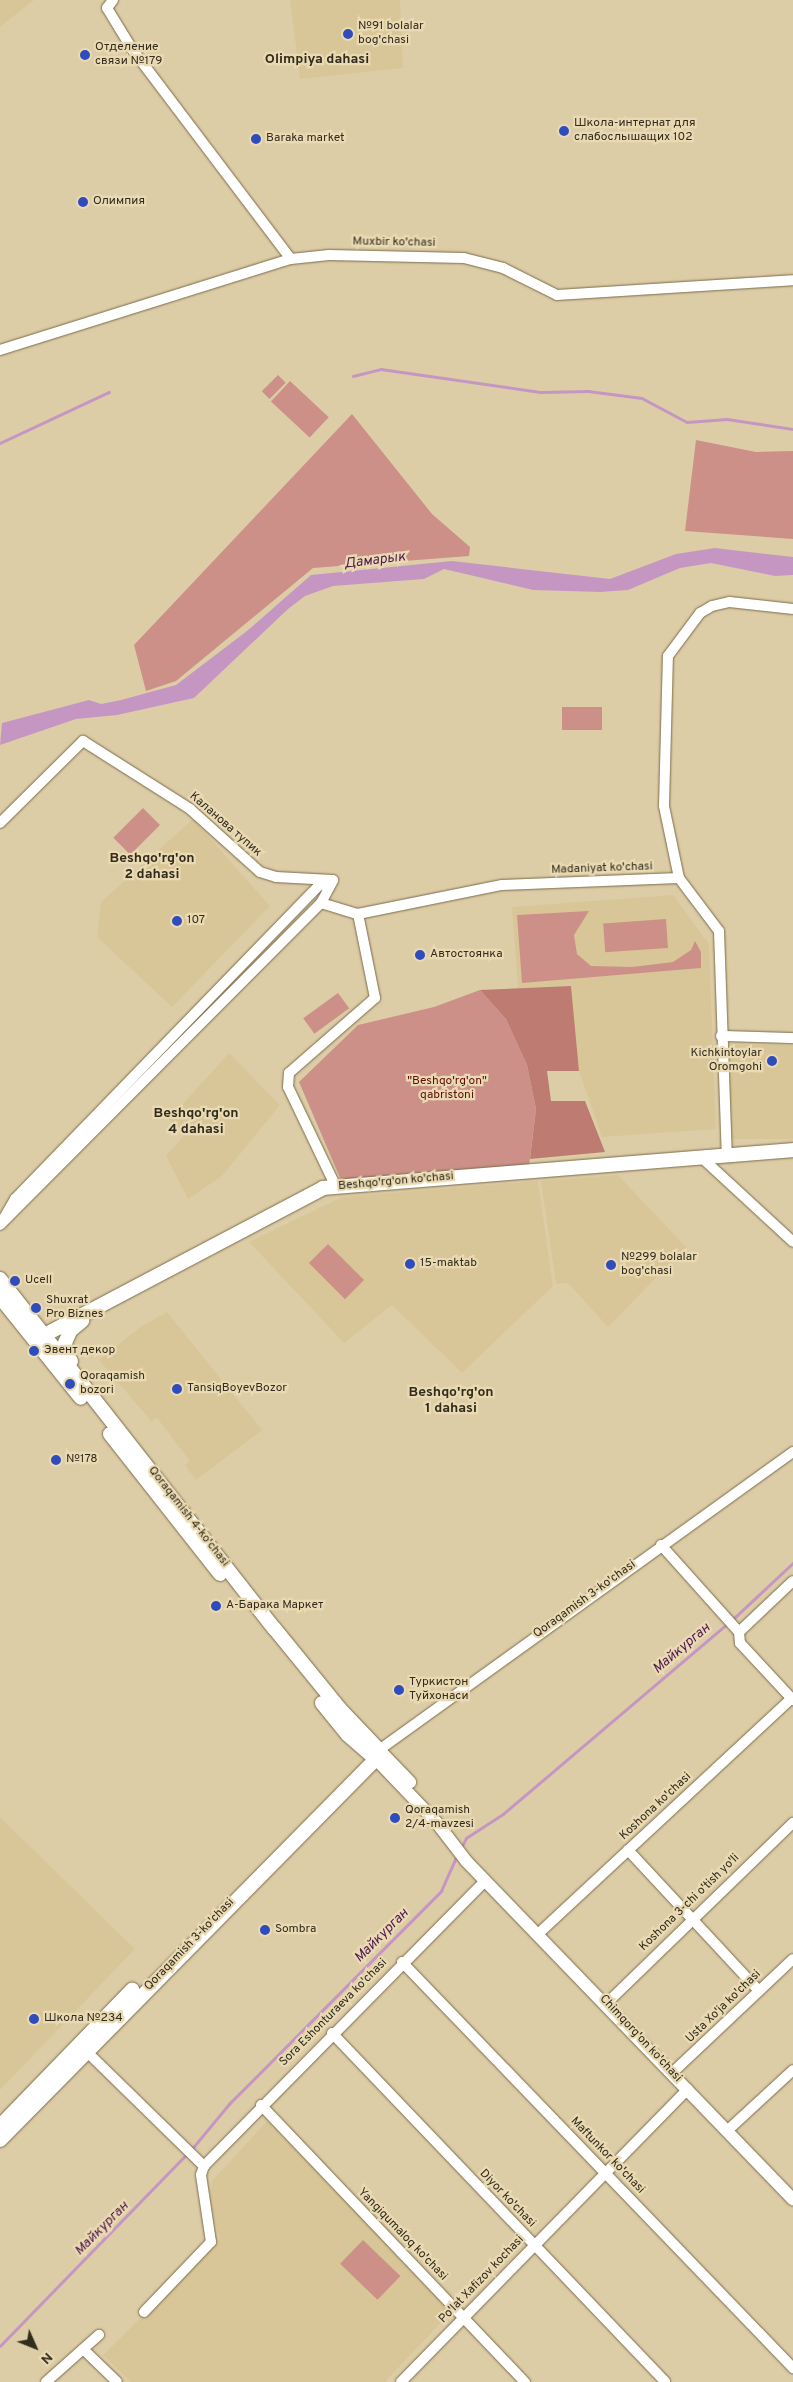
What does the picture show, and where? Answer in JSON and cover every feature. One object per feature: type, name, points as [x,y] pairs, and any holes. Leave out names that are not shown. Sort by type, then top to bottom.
[{"type":"main road","name":"Beshqo'rg'on ko'chasi","points":[[40,1338],[194,1253],[323,1188],[793,1150]]},
{"type":"main road","name":"Qoraqamish 4-ko'chasi","points":[[0,1279],[40,1338],[348,1734],[374,1754]]},
{"type":"main road","name":"Qoraqamish 4-ko'chasi","points":[[0,1297],[83,1386],[89,1401]]},
{"type":"main road","points":[[83,1386],[65,1353],[65,1342],[70,1330],[99,1306]]},
{"type":"main road","name":"Qoraqamish 3-ko'chasi","points":[[0,2126],[83,2048],[374,1754]]},
{"type":"main road","name":"Qoraqamish 3-ko'chasi","points":[[0,2140],[83,2048]]},
{"type":"street","points":[[113,0],[106,8],[132,49],[291,259]]},
{"type":"street","name":"Muxbir ko'chasi","points":[[0,350],[291,259],[329,255],[464,258],[503,268],[557,295],[793,280]]},
{"type":"street","points":[[727,1155],[719,931],[679,878],[664,806],[668,656],[700,613],[712,606],[730,602],[793,609]]},
{"type":"street","name":"Каланова тупик","points":[[0,823],[83,741],[135,778],[190,809],[260,872],[276,878],[309,877],[333,880]]},
{"type":"street","points":[[309,877],[318,886]]},
{"type":"street","name":"Madaniyat ko'chasi","points":[[358,914],[502,885],[679,878]]},
{"type":"street","points":[[1,1224],[15,1198],[318,886],[333,880]]},
{"type":"street","points":[[1,1224],[321,903],[333,880]]},
{"type":"street","points":[[321,903],[358,914],[374,1001],[289,1073],[288,1087],[336,1187]]},
{"type":"street","points":[[290,914],[300,924]]},
{"type":"street","points":[[180,1028],[189,1037]]},
{"type":"street","points":[[722,1036],[793,1038]]},
{"type":"street","points":[[701,1157],[793,1242]]},
{"type":"street","name":"Qoraqamish 3-ko'chasi","points":[[374,1754],[661,1545],[793,1452]]},
{"type":"street","points":[[661,1545],[739,1632],[740,1643],[792,1699]]},
{"type":"street","points":[[739,1632],[793,1581]]},
{"type":"street","name":"Koshona ko'chasi","points":[[538,1934],[792,1699]]},
{"type":"street","name":"Chimqorg'on ko'chasi","points":[[374,1754],[437,1823],[458,1851],[485,1881],[607,2003],[793,2199]]},
{"type":"street","name":"Koshona 3-chi o'tish yo'li","points":[[607,2003],[691,1918],[793,1823]]},
{"type":"street","points":[[628,1850],[759,1991]]},
{"type":"street","name":"Sora Eshonturaeva ko'chasi","points":[[204,2166],[332,2032],[485,1881]]},
{"type":"street","name":"Usta Xo'ja ko'chasi","points":[[672,2073],[793,1959]]},
{"type":"street","name":"Maftunkor ko'chasi","points":[[402,1962],[793,2368]]},
{"type":"street","name":"Diyor ko'chasi","points":[[332,2032],[665,2382]]},
{"type":"street","points":[[83,2048],[204,2166],[201,2175],[211,2242],[144,2312]]},
{"type":"street","points":[[728,2130],[793,2070]]},
{"type":"street","name":"Po'lat Xafizov kochasi","points":[[401,2382],[463,2316],[688,2089]]},
{"type":"street","name":"Yangiqumaloq ko'chasi","points":[[261,2106],[524,2382]]},
{"type":"street","points":[[46,2382],[99,2335]]},
{"type":"street","points":[[83,2349],[117,2382]]},
{"type":"shaded area","points":[[0,0],[34,0],[0,27]]},
{"type":"shaded area","name":"№91 bolalar bog'chasi","points":[[290,0],[400,0],[403,68],[300,79]]},
{"type":"shaded area","points":[[715,548],[793,557],[793,575],[775,576],[711,563],[680,568],[628,590],[600,592],[533,590],[444,569],[424,579],[333,586],[305,596],[288,609],[194,698],[117,715],[76,719],[0,745],[2,723],[89,700],[101,704],[176,685],[247,631],[311,575],[452,561],[610,579],[676,554]]},
{"type":"shaded area","name":"107","points":[[193,819],[270,906],[172,1007],[97,937],[101,902]]},
{"type":"shaded area","points":[[673,895],[709,944],[716,1129],[602,1137],[579,1071],[571,986],[518,988],[512,907]]},
{"type":"shaded area","points":[[571,986],[579,1071],[547,1071],[551,1101],[585,1101],[605,1152],[530,1159],[536,1109],[527,1065],[506,1019],[480,990]]},
{"type":"shaded area","points":[[730,1045],[793,1045],[793,1139],[730,1139]]},
{"type":"shaded area","points":[[229,1053],[280,1105],[222,1176],[188,1199],[166,1156],[184,1135],[169,1119]]},
{"type":"shaded area","name":"№299 bolalar bog'chasi","points":[[618,1175],[686,1247],[608,1327],[568,1283],[556,1284],[541,1181]]},
{"type":"shaded area","name":"15-maktab","points":[[538,1181],[553,1286],[462,1373],[392,1305],[344,1343],[249,1242],[342,1197]]},
{"type":"shaded area","name":"TansiqBoyevBozor","points":[[167,1312],[262,1430],[196,1480],[185,1465],[190,1461],[157,1418],[151,1421],[99,1360],[139,1328]]},
{"type":"shaded area","name":"Школа №234","points":[[0,1817],[135,1949],[0,2090]]},
{"type":"shaded area","points":[[267,2121],[452,2311],[385,2382],[131,2382],[103,2355],[220,2239],[210,2202],[212,2181]]},
{"type":"green space","points":[[278,375],[286,383],[270,399],[262,391]]},
{"type":"green space","points":[[290,381],[329,417],[310,438],[271,401]]},
{"type":"green space","points":[[352,414],[432,514],[470,547],[469,556],[313,568],[176,681],[146,691],[134,645]]},
{"type":"green space","points":[[696,440],[756,452],[793,451],[793,539],[685,531]]},
{"type":"green space","points":[[562,707],[602,707],[602,730],[562,730]]},
{"type":"green space","points":[[143,808],[160,825],[130,855],[113,838]]},
{"type":"green space","points":[[589,911],[574,935],[577,954],[591,966],[632,967],[673,962],[691,950],[695,941],[701,952],[701,968],[522,983],[517,915]]},
{"type":"green space","points":[[666,919],[668,948],[605,952],[603,923]]},
{"type":"green space","name":"\"Beshqo'rg'on\" qabristoni","points":[[480,990],[506,1019],[527,1065],[536,1109],[529,1166],[341,1180],[299,1082],[358,1025],[434,1007]]},
{"type":"green space","points":[[338,993],[349,1008],[314,1034],[303,1018]]},
{"type":"green space","points":[[328,1244],[364,1280],[345,1299],[309,1263]]},
{"type":"green space","points":[[363,2240],[400,2276],[377,2300],[340,2264]]},
{"type":"waterway","points":[[353,376],[381,369],[541,392],[588,391],[642,398],[687,422],[727,419],[793,429]]},
{"type":"waterway","points":[[0,443],[109,392]]},
{"type":"waterway","name":"Майкурган","points":[[732,1620],[793,1563]]},
{"type":"waterway","name":"Майкурган","points":[[461,1848],[466,1838],[503,1814],[727,1624]]},
{"type":"waterway","name":"Майкурган","points":[[191,2150],[229,2104],[441,1891],[457,1855]]},
{"type":"waterway","name":"Майкурган","points":[[0,2346],[187,2154]]},
{"type":"place","name":"№91 bolalar bog'chasi","points":[[348,34]]},
{"type":"place","name":"Отделение связи №179","points":[[85,55]]},
{"type":"place","name":"Школа-интернат для слабослышащих 102","points":[[564,131]]},
{"type":"place","name":"Baraka market","points":[[256,139]]},
{"type":"place","name":"Олимпия","points":[[83,202]]},
{"type":"place","name":"107","points":[[177,921]]},
{"type":"place","name":"Автостоянка","points":[[420,955]]},
{"type":"place","name":"Kichkintoylar Oromgohi","points":[[772,1061]]},
{"type":"place","name":"15-maktab","points":[[410,1264]]},
{"type":"place","name":"№299 bolalar bog'chasi","points":[[611,1265]]},
{"type":"place","name":"Ucell","points":[[15,1281]]},
{"type":"place","name":"Shuxrat Pro Biznes","points":[[36,1308]]},
{"type":"place","name":"Эвент декор","points":[[34,1351]]},
{"type":"place","name":"Qoraqamish bozori","points":[[70,1384]]},
{"type":"place","name":"TansiqBoyevBozor","points":[[177,1389]]},
{"type":"place","name":"№178","points":[[56,1460]]},
{"type":"place","name":"А-Барака Маркет","points":[[216,1606]]},
{"type":"place","name":"Туркистон Туйхонаси","points":[[399,1690]]},
{"type":"place","name":"Qoraqamish 2/4-mavzesi","points":[[395,1818]]},
{"type":"place","name":"Sombra","points":[[265,1930]]},
{"type":"place","name":"Школа №234","points":[[34,2019]]},
{"type":"district","name":"Olimpiya dahasi","points":[[317,60]]},
{"type":"district","name":"Beshqo'rg'on 2 dahasi","points":[[152,868]]},
{"type":"district","name":"Beshqo'rg'on 4 dahasi","points":[[196,1122]]},
{"type":"district","name":"Beshqo'rg'on 1 dahasi","points":[[451,1402]]},
{"type":"water label","name":"Дамарык","points":[[375,561]]}]
